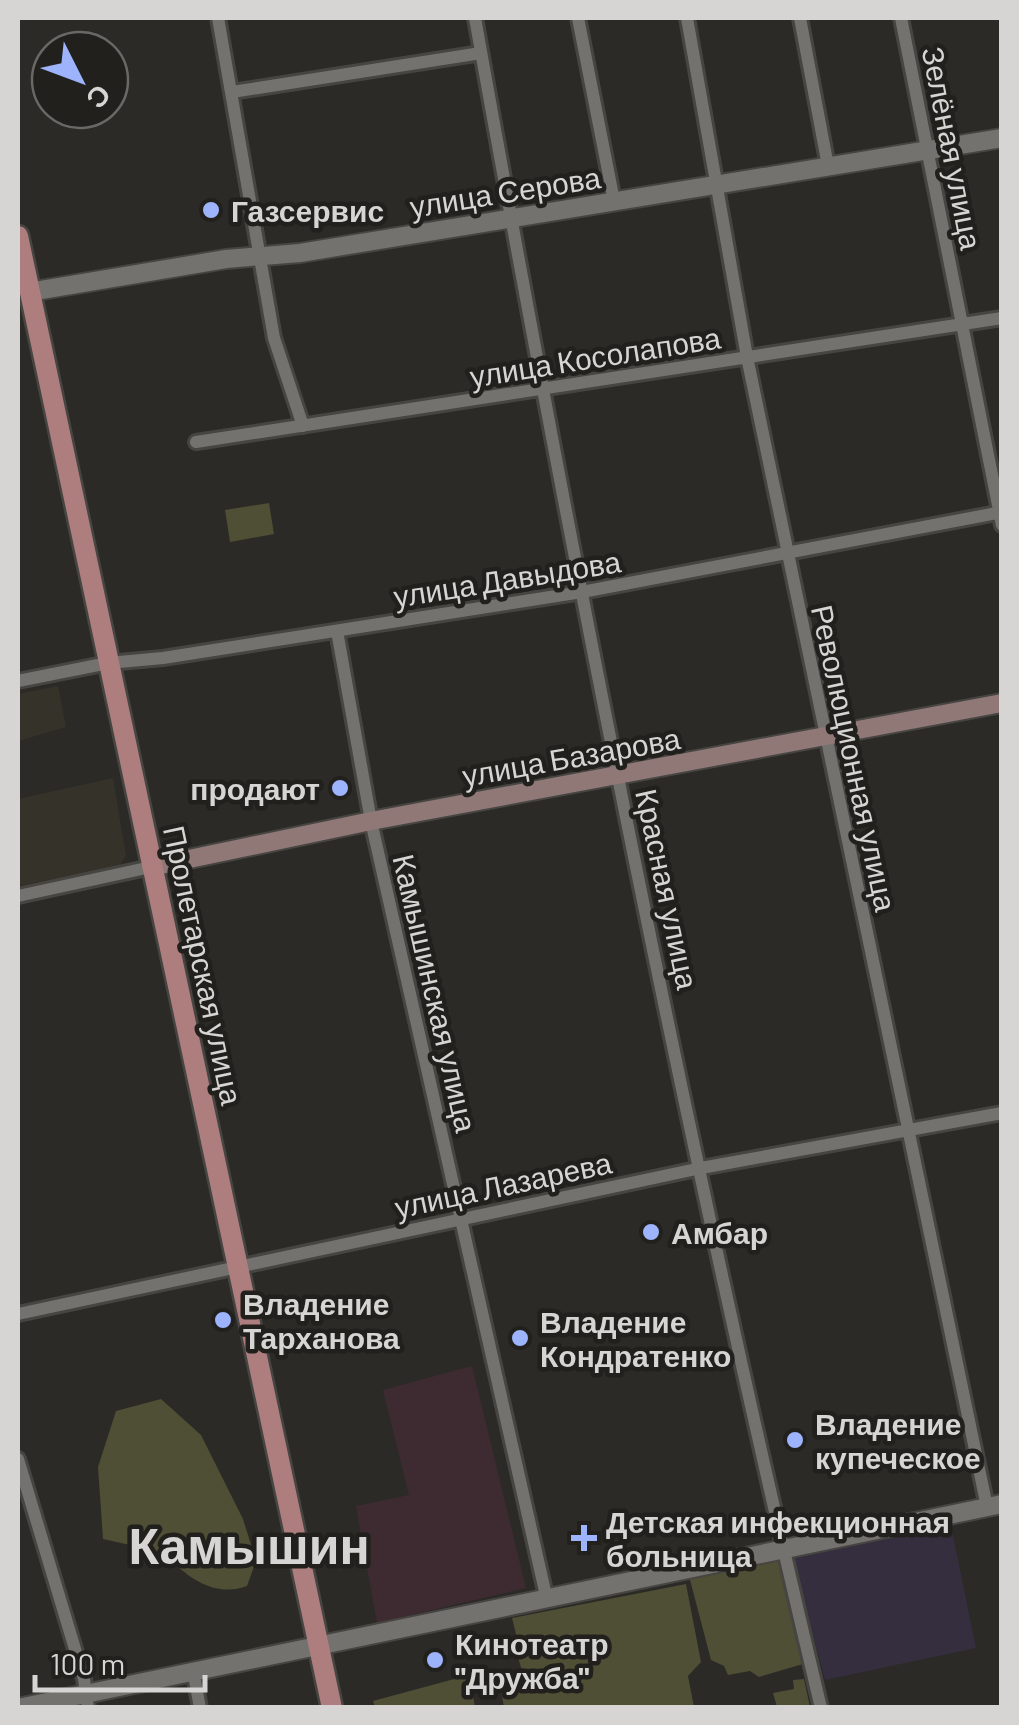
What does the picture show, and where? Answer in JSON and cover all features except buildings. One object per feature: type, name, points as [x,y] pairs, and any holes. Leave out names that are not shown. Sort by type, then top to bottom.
[{"type":"main road","name":"Пролетарская улица","points":[[18,236],[24,293],[240,1266],[332,1708]]},
{"type":"main road","name":"улица Базарова","points":[[151,868],[371,821],[1002,703]]},
{"type":"street","points":[[218,18],[274,338],[303,426]]},
{"type":"street","name":"Красная улица","points":[[475,18],[541,391],[619,775],[821,1708]]},
{"type":"street","points":[[578,18],[614,202]]},
{"type":"street","name":"Революционная улица","points":[[687,18],[747,357],[824,737],[908,1132],[994,1506]]},
{"type":"street","points":[[800,18],[828,166]]},
{"type":"street","name":"Зелёная улица","points":[[901,18],[1001,517]]},
{"type":"street","points":[[232,92],[481,54]]},
{"type":"street","name":"улица Серова","points":[[24,293],[1002,138]]},
{"type":"street","name":"улица Косолапова","points":[[196,442],[1002,318]]},
{"type":"street","name":"улица Давыдова","points":[[18,680],[582,592],[1001,517]]},
{"type":"street","name":"Камышинская улица","points":[[337,631],[371,821],[547,1600]]},
{"type":"street","points":[[18,896],[151,868]]},
{"type":"street","name":"улица Лазарева","points":[[18,1314],[702,1168],[1002,1112]]},
{"type":"street","points":[[18,1459],[87,1700]]},
{"type":"street","points":[[18,1708],[87,1700],[193,1670],[994,1506]]},
{"type":"street","points":[[193,1670],[200,1708]]},
{"type":"shaded area","points":[[58,686],[66,727],[18,741],[18,694]]},
{"type":"shaded area","points":[[113,778],[126,856],[119,866],[18,886],[18,799]]},
{"type":"shaded area","points":[[472,1366],[526,1588],[377,1623],[356,1506],[409,1495],[383,1390]]},
{"type":"shaded area","points":[[950,1521],[976,1648],[825,1680],[792,1556]]},
{"type":"green space","points":[[269,503],[274,534],[230,542],[225,510]]},
{"type":"green space","points":[[161,1399],[201,1435],[243,1519],[256,1561],[247,1586],[213,1587],[192,1578],[166,1553],[103,1539],[98,1467],[116,1411]]},
{"type":"green space","points":[[781,1558],[803,1664],[759,1677],[750,1671],[728,1675],[724,1666],[711,1660],[689,1576]]},
{"type":"green space","points":[[686,1584],[701,1662],[688,1676],[694,1707],[504,1707],[499,1679],[522,1671],[513,1640],[517,1638],[512,1618]]},
{"type":"green space","points":[[469,1675],[475,1707],[375,1707],[373,1701]]},
{"type":"green space","points":[[804,1679],[810,1707],[777,1707],[773,1693],[794,1689],[793,1680]]},
{"type":"place","name":"Газсервис","points":[[211,210]]},
{"type":"place","name":"продают","points":[[340,788]]},
{"type":"place","name":"Амбар","points":[[651,1232]]},
{"type":"place","name":"Владение Тарханова","points":[[223,1320]]},
{"type":"place","name":"Владение Кондратенко","points":[[520,1338]]},
{"type":"place","name":"Владение купеческое","points":[[795,1440]]},
{"type":"place","name":"Детская инфекционная больница","points":[[584,1538]]},
{"type":"place","name":"Кинотеатр \"Дружба\"","points":[[435,1660]]},
{"type":"district","name":"Камышин","points":[[249,1544]]}]
